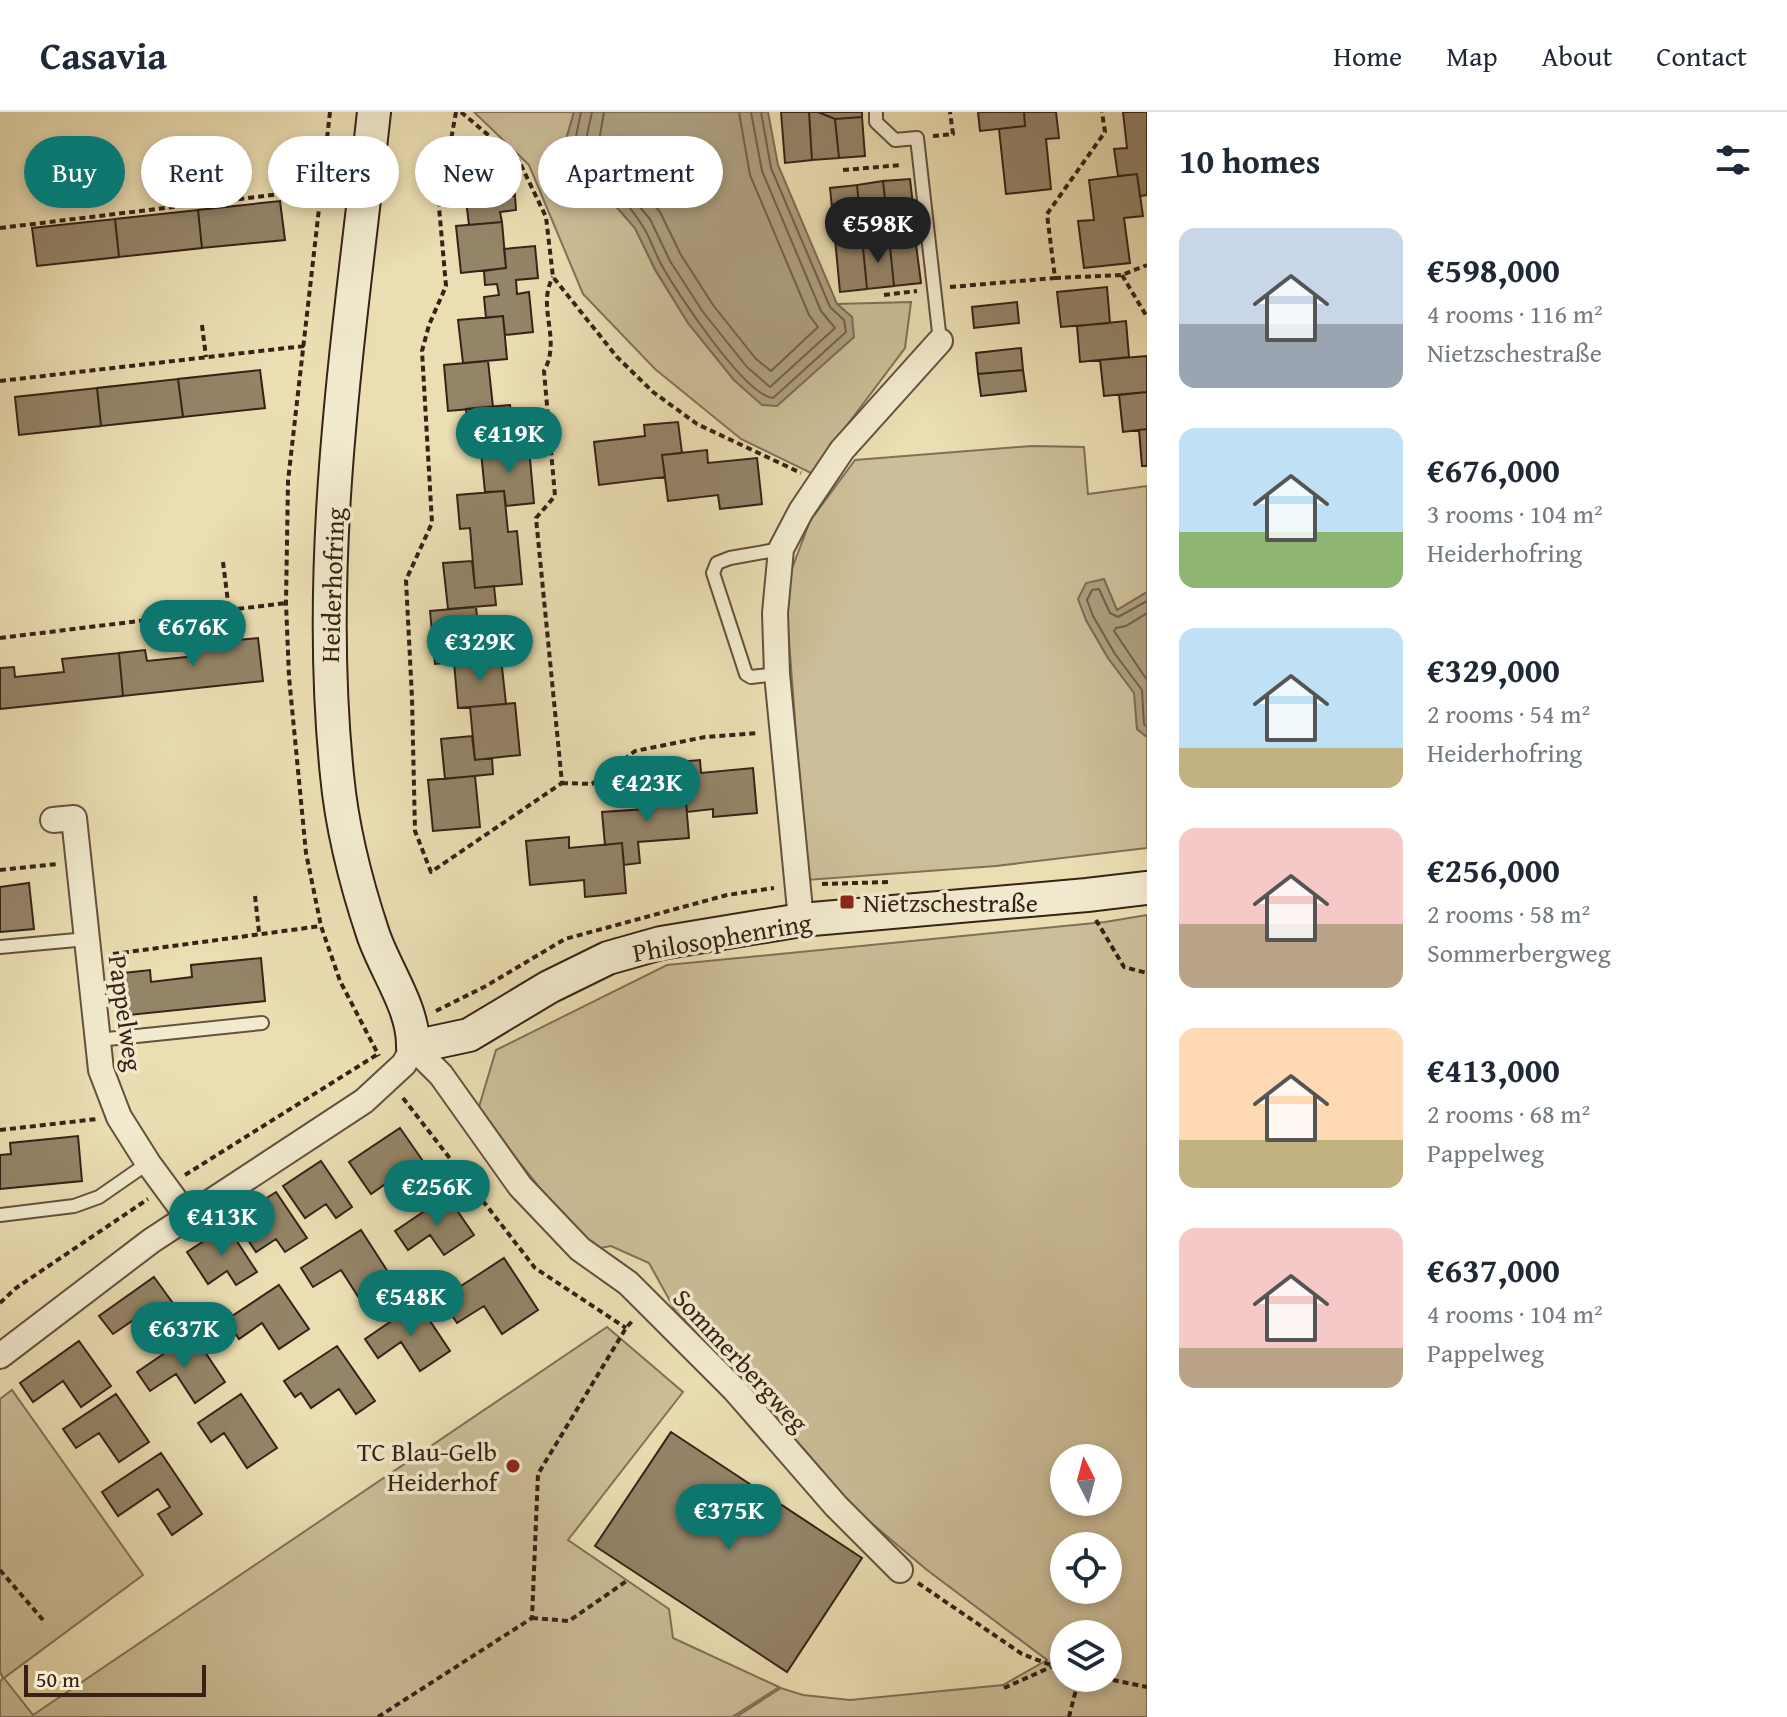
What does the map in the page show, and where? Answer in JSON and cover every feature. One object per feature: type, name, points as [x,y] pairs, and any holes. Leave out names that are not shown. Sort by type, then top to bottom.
[{"type":"street","name":"Heiderhofring","points":[[374,112],[339,429],[329,560],[329,693],[337,778],[352,860],[374,936],[412,1036]]},
{"type":"street","points":[[801,920],[777,674],[775,613],[781,549],[801,511],[842,450],[940,341]]},
{"type":"street","name":"Pappelweg","points":[[53,820],[74,818],[101,1070],[119,1117],[187,1216]]},
{"type":"street","name":"Philosophenring","points":[[412,1036],[469,1035],[549,987],[608,958],[661,943],[801,920],[1147,888]]},
{"type":"street","points":[[0,1356],[187,1216],[364,1101],[404,1064],[412,1036]]},
{"type":"street","name":"Sommerbergweg","points":[[412,1036],[520,1186],[580,1249],[628,1283],[735,1390],[836,1506],[900,1570]]},
{"type":"lane","points":[[876,112],[876,122],[895,140],[917,138],[940,341]]},
{"type":"lane","points":[[777,674],[751,677],[746,674],[713,573],[717,563],[725,559],[781,549]]},
{"type":"lane","points":[[0,947],[88,948]]},
{"type":"lane","points":[[98,1040],[262,1023]]},
{"type":"lane","points":[[0,1215],[74,1206],[99,1197],[148,1163]]},
{"type":"path","points":[[782,731],[705,737],[635,751],[592,784],[562,783],[431,872],[415,831],[406,580],[432,523],[422,351],[429,325],[446,286],[439,207],[458,112],[519,161],[546,217],[553,277],[617,357],[653,392],[697,424],[821,482]]},
{"type":"path","points":[[917,138],[953,134],[950,112]]},
{"type":"path","points":[[1055,278],[1047,214],[1105,132],[1102,112]]},
{"type":"path","points":[[843,170],[920,164]]},
{"type":"path","points":[[0,228],[163,208]]},
{"type":"path","points":[[884,295],[1055,278],[1122,275],[1147,265]]},
{"type":"path","points":[[1122,275],[1147,317]]},
{"type":"path","points":[[553,277],[546,289],[552,356],[544,371],[555,496],[536,518],[562,783]]},
{"type":"path","points":[[202,325],[206,357]]},
{"type":"path","points":[[0,381],[304,346]]},
{"type":"path","points":[[223,562],[229,610]]},
{"type":"path","points":[[0,638],[286,603]]},
{"type":"path","points":[[0,870],[79,862]]},
{"type":"path","points":[[255,896],[259,932]]},
{"type":"path","points":[[1090,911],[1124,967],[1147,973]]},
{"type":"path","points":[[88,948],[321,926]]},
{"type":"path","points":[[412,1036],[486,986]]},
{"type":"path","points":[[0,1303],[16,1288],[166,1187],[378,1054]]},
{"type":"path","points":[[0,1130],[119,1117]]},
{"type":"path","points":[[532,1618],[538,1474],[626,1328],[638,1314]]},
{"type":"path","points":[[0,1570],[43,1620]]},
{"type":"path","points":[[900,1570],[992,1635],[1050,1667]]},
{"type":"path","points":[[378,1717],[532,1618],[569,1621],[628,1580]]},
{"type":"path","points":[[1004,1688],[1050,1667]]},
{"type":"path","points":[[1122,1682],[1147,1687]]},
{"type":"path","points":[[1069,1717],[1075,1692]]},
{"type":"shaded area","points":[[474,112],[574,112],[567,136],[538,136],[538,186],[529,165],[522,158],[522,136],[499,136]]},
{"type":"shaded area","points":[[547,208],[617,208],[635,228],[655,270],[688,323],[734,380],[852,317],[837,304],[911,302],[905,348],[811,473],[741,439],[655,369],[583,294]]},
{"type":"shaded area","points":[[1032,446],[1084,447],[1088,494],[1147,486],[1147,592],[1117,610],[1086,620],[1108,658],[1135,693],[1137,729],[1147,737],[1147,848],[996,866],[807,880],[785,587],[810,521],[855,460]]},
{"type":"shaded area","points":[[1147,915],[1147,1717],[736,1717],[781,1688],[803,1695],[850,1700],[1003,1685],[1047,1660],[927,1570],[857,1511],[729,1362],[676,1312],[649,1263],[611,1246],[589,1250],[478,1110],[496,1050],[667,965],[1105,922]]},
{"type":"shaded area","name":"TC Blau-Gelb Heiderhof","points":[[607,1327],[683,1392],[568,1540],[669,1609],[673,1638],[779,1687],[732,1717],[0,1717],[0,1682],[3,1678],[0,1672],[0,1399],[12,1390],[143,1575],[4,1678],[33,1715]]},
{"type":"water","points":[[574,112],[768,112],[778,165],[837,304],[852,317],[854,337],[777,406],[762,405],[734,380],[688,323],[655,269],[635,228],[617,208],[723,208],[723,136],[567,136]]},
{"type":"water","points":[[1104,579],[1117,610],[1147,592],[1147,737],[1137,729],[1134,693],[1108,658],[1078,599],[1086,583]]},
{"type":"building","points":[[781,112],[809,112],[812,160],[785,163]]},
{"type":"building","points":[[809,112],[835,119],[839,158],[812,160]]},
{"type":"building","points":[[818,112],[862,112],[862,117],[835,119]]},
{"type":"building","points":[[978,112],[1024,112],[1025,126],[980,131]]},
{"type":"building","points":[[1024,112],[1056,112],[1059,138],[1046,139],[1051,189],[1006,194],[999,129],[1025,126]]},
{"type":"building","points":[[1123,112],[1147,112],[1147,195],[1140,196],[1137,174],[1118,176],[1114,149],[1127,148]]},
{"type":"building","points":[[862,117],[865,156],[839,158],[835,119]]},
{"type":"building","points":[[1137,174],[1143,216],[1124,218],[1130,263],[1084,268],[1078,221],[1094,220],[1089,180]]},
{"type":"building","points":[[910,179],[914,214],[887,217],[883,181]]},
{"type":"building","points":[[883,181],[887,217],[862,237],[857,185]]},
{"type":"building","points":[[857,185],[862,237],[835,239],[830,188]]},
{"type":"building","points":[[268,202],[268,208],[281,208],[285,240],[202,248],[198,210],[252,208],[252,204]]},
{"type":"building","points":[[467,208],[516,208],[500,212],[502,222],[469,225]]},
{"type":"building","points":[[198,210],[202,248],[119,257],[115,219]]},
{"type":"building","points":[[914,214],[916,244],[890,247],[862,237],[887,217]]},
{"type":"building","points":[[115,219],[119,257],[37,266],[32,228]]},
{"type":"building","points":[[502,222],[506,268],[461,273],[456,226]]},
{"type":"building","points":[[862,237],[867,289],[840,292],[835,239]]},
{"type":"building","points":[[862,237],[890,247],[894,286],[867,289]]},
{"type":"building","points":[[916,244],[921,283],[894,286],[890,247]]},
{"type":"building","points":[[535,246],[538,278],[516,280],[517,294],[529,292],[533,332],[505,335],[503,316],[486,318],[484,297],[499,295],[497,284],[485,285],[484,271],[506,268],[504,249]]},
{"type":"building","points":[[1107,287],[1110,323],[1061,327],[1057,292]]},
{"type":"building","points":[[1017,302],[1019,323],[974,328],[972,307]]},
{"type":"building","points":[[503,316],[507,359],[463,363],[458,320]]},
{"type":"building","points":[[1126,321],[1129,357],[1080,362],[1077,326]]},
{"type":"building","points":[[1021,348],[1023,370],[978,374],[976,353]]},
{"type":"building","points":[[1147,356],[1147,392],[1104,396],[1100,360]]},
{"type":"building","points":[[488,361],[493,407],[448,411],[444,365]]},
{"type":"building","points":[[260,370],[265,408],[183,417],[178,379]]},
{"type":"building","points":[[1023,370],[1026,391],[981,396],[978,374]]},
{"type":"building","points":[[178,379],[183,417],[101,426],[97,388]]},
{"type":"building","points":[[97,388],[101,426],[19,435],[15,397]]},
{"type":"building","points":[[1147,392],[1147,429],[1123,432],[1119,395]]},
{"type":"building","points":[[510,405],[514,449],[470,453],[466,409]]},
{"type":"building","points":[[678,422],[682,453],[662,455],[665,477],[599,485],[594,442],[645,436],[644,425]]},
{"type":"building","points":[[1147,429],[1147,466],[1142,466],[1139,430]]},
{"type":"building","points":[[529,448],[534,503],[506,506],[504,491],[485,492],[481,452]]},
{"type":"building","points":[[707,450],[708,463],[757,458],[762,504],[720,509],[718,495],[668,501],[662,455]]},
{"type":"building","points":[[504,491],[508,532],[517,531],[522,584],[475,588],[470,528],[460,529],[457,495]]},
{"type":"building","points":[[472,561],[475,588],[494,586],[496,605],[448,609],[443,563]]},
{"type":"building","points":[[476,607],[481,660],[435,664],[430,611]]},
{"type":"building","points":[[258,638],[263,681],[123,696],[119,653],[145,650],[147,661],[196,656],[195,644]]},
{"type":"building","points":[[119,653],[123,696],[0,709],[0,668],[14,667],[15,677],[64,672],[62,659]]},
{"type":"building","points":[[501,658],[506,704],[458,708],[454,662]]},
{"type":"building","points":[[515,703],[520,755],[475,760],[470,707]]},
{"type":"building","points":[[472,736],[475,760],[492,758],[493,774],[445,779],[441,739]]},
{"type":"building","points":[[700,760],[701,773],[753,768],[757,813],[713,817],[713,809],[687,812],[685,791],[668,793],[666,763]]},
{"type":"building","points":[[475,776],[480,827],[433,831],[428,780]]},
{"type":"building","points":[[685,791],[689,838],[638,842],[640,863],[624,865],[622,843],[605,845],[602,812],[645,809],[643,795]]},
{"type":"building","points":[[569,837],[569,848],[622,843],[626,893],[585,897],[584,880],[530,885],[526,841]]},
{"type":"building","points":[[29,883],[34,929],[0,932],[0,887]]},
{"type":"building","points":[[261,958],[265,1001],[129,1015],[124,973],[150,970],[151,982],[192,977],[191,965]]},
{"type":"building","points":[[400,1128],[445,1193],[427,1205],[404,1171],[371,1194],[349,1162]]},
{"type":"building","points":[[78,1136],[82,1181],[0,1189],[0,1155],[11,1154],[10,1143]]},
{"type":"building","points":[[321,1161],[352,1207],[336,1218],[326,1204],[305,1218],[283,1186]]},
{"type":"building","points":[[276,1192],[307,1238],[285,1252],[276,1239],[256,1252],[234,1219]]},
{"type":"building","points":[[447,1196],[474,1235],[444,1255],[430,1235],[408,1250],[395,1231]]},
{"type":"building","points":[[227,1226],[257,1272],[236,1285],[227,1271],[208,1284],[187,1252]]},
{"type":"building","points":[[361,1230],[399,1289],[366,1309],[341,1270],[313,1287],[301,1268]]},
{"type":"building","points":[[504,1258],[538,1310],[502,1334],[484,1306],[457,1323],[441,1299]]},
{"type":"building","points":[[154,1277],[188,1324],[158,1345],[138,1317],[113,1334],[99,1316]]},
{"type":"building","points":[[279,1285],[309,1329],[279,1349],[262,1323],[239,1339],[226,1320]]},
{"type":"building","points":[[418,1303],[450,1351],[420,1371],[401,1342],[378,1358],[365,1339]]},
{"type":"building","points":[[193,1334],[225,1382],[195,1403],[176,1374],[150,1391],[137,1372]]},
{"type":"building","points":[[79,1341],[111,1386],[81,1407],[63,1381],[33,1402],[20,1383]]},
{"type":"building","points":[[337,1346],[375,1401],[356,1414],[339,1389],[311,1408],[301,1393],[295,1397],[284,1381]]},
{"type":"building","points":[[116,1394],[149,1442],[119,1462],[99,1433],[76,1448],[63,1429]]},
{"type":"building","points":[[241,1394],[277,1448],[247,1468],[224,1433],[211,1442],[198,1423]]},
{"type":"building","points":[[671,1432],[862,1558],[787,1672],[595,1546]]},
{"type":"building","points":[[161,1453],[202,1514],[172,1535],[158,1514],[170,1507],[158,1489],[118,1516],[102,1492]]},
{"type":"place","name":"Nietzschestraße","points":[[847,902]]},
{"type":"place","name":"TC Blau-Gelb Heiderhof","points":[[513,1466]]}]
